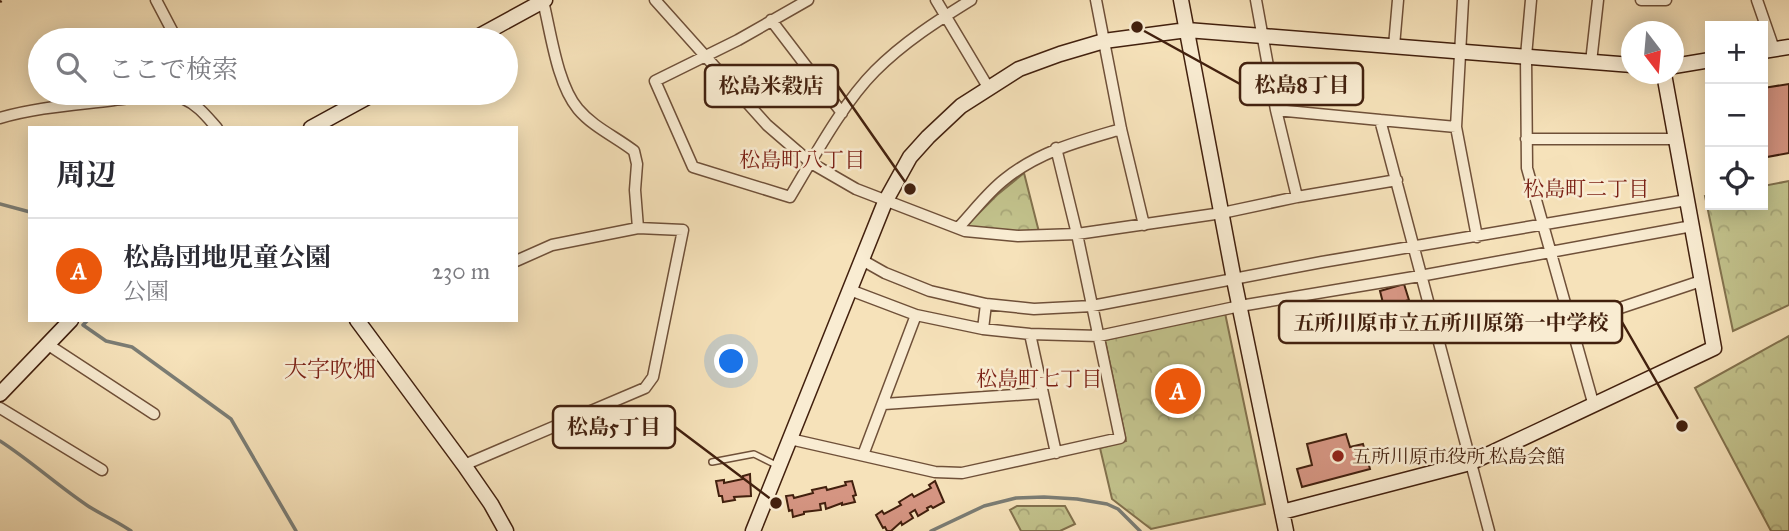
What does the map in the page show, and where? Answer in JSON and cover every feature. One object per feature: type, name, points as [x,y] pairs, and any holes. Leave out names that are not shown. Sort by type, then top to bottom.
[{"type":"street","points":[[156,0],[171,28]]},
{"type":"street","points":[[655,0],[767,125],[811,163],[885,202],[965,230],[1018,236],[1077,234],[1222,213],[1397,180]]},
{"type":"street","points":[[808,0],[655,81],[693,167],[790,197],[842,113],[873,73],[904,44],[971,0]]},
{"type":"street","points":[[936,0],[988,88]]},
{"type":"street","points":[[1096,0],[1121,128],[1144,225]]},
{"type":"street","points":[[1181,0],[1234,280],[1286,531]]},
{"type":"street","points":[[1256,0],[1276,110],[1297,197]]},
{"type":"street","points":[[1394,46],[1398,0]]},
{"type":"street","points":[[1463,0],[1456,127],[1476,236]]},
{"type":"street","points":[[1531,0],[1526,57],[1527,168],[1594,406]]},
{"type":"street","points":[[1591,62],[1598,0]]},
{"type":"street","points":[[1641,0],[1665,0]]},
{"type":"street","points":[[1757,0],[1775,49]]},
{"type":"street","points":[[494,28],[544,1],[568,92],[592,123],[634,151],[637,164],[635,190],[638,228]]},
{"type":"street","points":[[771,20],[842,113]]},
{"type":"street","points":[[753,531],[885,202],[910,157],[961,106],[1019,69],[1104,41],[1187,30],[1621,64]]},
{"type":"street","points":[[1684,64],[1705,61]]},
{"type":"street","points":[[1282,512],[1470,463],[1714,348],[1666,84]]},
{"type":"street","points":[[0,118],[59,105]]},
{"type":"street","points":[[195,105],[215,126]]},
{"type":"street","points":[[315,126],[353,105]]},
{"type":"street","points":[[1276,110],[1456,127]]},
{"type":"street","points":[[1380,120],[1489,531]]},
{"type":"street","points":[[959,227],[1004,179],[1056,148],[1121,128]]},
{"type":"street","points":[[1526,139],[1677,139]]},
{"type":"street","points":[[790,439],[935,471],[962,474],[1120,438],[1056,148]]},
{"type":"street","points":[[862,260],[885,273],[930,291],[986,304],[1034,309],[1092,306],[1322,262],[1688,200]]},
{"type":"street","points":[[850,290],[916,315],[983,330],[1099,336],[1240,306],[1692,226]]},
{"type":"street","points":[[464,465],[645,388],[653,377],[683,230],[638,228],[552,245],[518,260]]},
{"type":"street","points":[[1572,324],[1701,281]]},
{"type":"street","points":[[983,330],[986,304]]},
{"type":"street","points":[[863,455],[916,315]]},
{"type":"street","points":[[0,394],[69,322]]},
{"type":"street","points":[[358,322],[464,465],[506,531]]},
{"type":"street","points":[[1030,334],[1056,453]]},
{"type":"street","points":[[47,344],[154,414]]},
{"type":"street","points":[[884,404],[1043,393]]},
{"type":"street","points":[[0,408],[102,470]]},
{"type":"lane","points":[[712,461],[754,454],[779,467]]},
{"type":"green space","points":[[1024,173],[1039,232],[971,230],[967,225]]},
{"type":"green space","points":[[1789,181],[1789,305],[1733,331],[1708,210],[1768,210],[1768,185]]},
{"type":"green space","points":[[1225,313],[1265,504],[1151,529],[1112,499],[1100,448],[1126,441],[1105,340]]},
{"type":"green space","points":[[1789,336],[1789,531],[1771,531],[1695,388]]},
{"type":"green space","points":[[1017,506],[1065,506],[1075,524],[1060,531],[1021,531],[1010,510]]},
{"type":"building","points":[[1789,84],[1789,153],[1768,157],[1768,147],[1768,87]]},
{"type":"building","points":[[1404,284],[1409,300],[1384,307],[1380,291]]},
{"type":"building","name":"五所川原市役所 松島会館","points":[[1346,434],[1350,447],[1363,444],[1370,469],[1302,487],[1297,469],[1312,465],[1307,444]]},
{"type":"building","points":[[750,474],[751,496],[734,497],[735,500],[723,502],[716,481],[724,480],[724,483],[743,479],[743,476]]},
{"type":"building","points":[[852,481],[855,502],[826,509],[825,503],[820,504],[821,510],[804,512],[793,517],[792,510],[789,511],[786,496],[793,495],[794,498],[813,493],[812,490],[826,487],[827,490]]},
{"type":"building","points":[[935,481],[944,502],[927,508],[928,510],[918,516],[915,510],[910,513],[913,518],[902,525],[901,522],[891,531],[883,528],[876,515],[901,505],[899,502],[912,494],[914,497],[931,488],[929,485]]},
{"type":"waterway","points":[[0,204],[28,211]]},
{"type":"waterway","points":[[86,322],[83,325],[106,341],[132,347],[231,419],[296,531]]},
{"type":"waterway","points":[[0,441],[88,506],[131,531]]},
{"type":"waterway","points":[[931,531],[984,506],[1016,498],[1044,497],[1107,504],[1118,509],[1140,531]]},
{"type":"place","name":"松島8丁目","points":[[1137,27]]},
{"type":"place","name":"松島米穀店","points":[[910,189]]},
{"type":"place","name":"松島団地児童公園","points":[[1178,391]]},
{"type":"place","name":"五所川原市立五所川原第一中学校","points":[[1682,426]]},
{"type":"place","name":"五所川原市役所 松島会館","points":[[1338,456]]},
{"type":"place","name":"松島5丁目","points":[[776,503]]},
{"type":"district","name":"松島町八丁目","points":[[802,160]]},
{"type":"district","name":"松島町二丁目","points":[[1586,189]]},
{"type":"district","name":"大字吹畑","points":[[330,369]]},
{"type":"district","name":"松島町七丁目","points":[[1039,379]]}]
